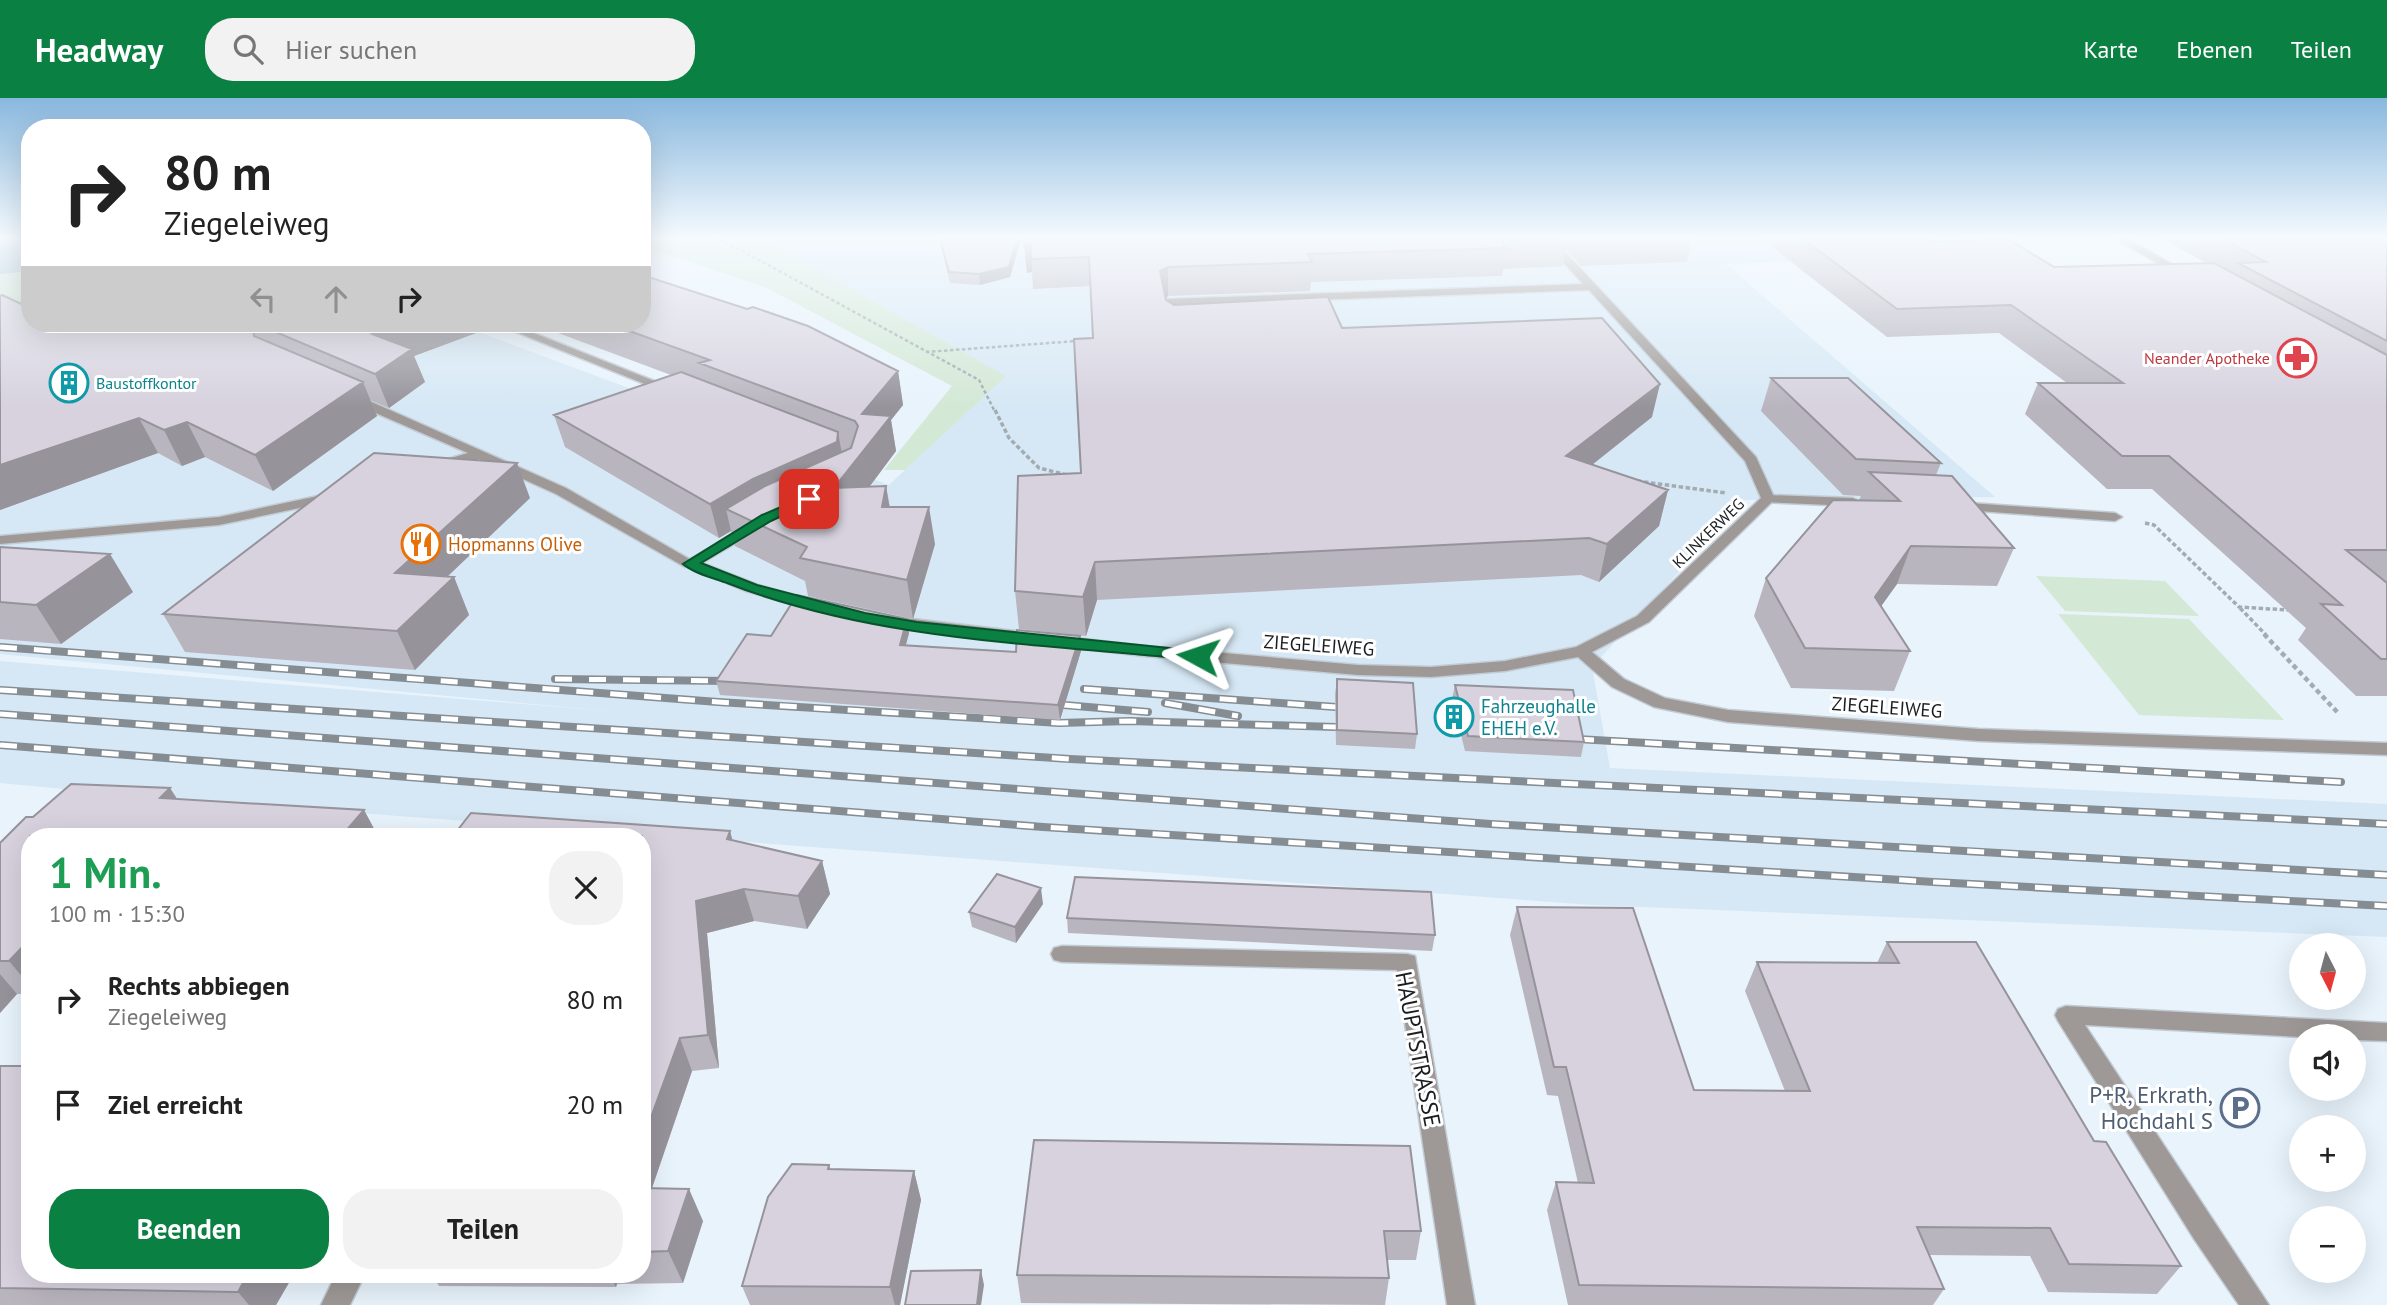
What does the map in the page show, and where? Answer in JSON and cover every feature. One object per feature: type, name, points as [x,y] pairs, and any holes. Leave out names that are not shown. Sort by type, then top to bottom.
[{"type":"street","points":[[1188,329],[1175,330],[1168,302],[1315,301],[1427,295]]},
{"type":"street","name":"KLINKERWEG","points":[[1581,651],[1643,619],[1768,499],[1751,460],[1599,295]]},
{"type":"street","points":[[525,333],[684,395]]},
{"type":"street","points":[[334,391],[561,491],[690,564],[752,588],[826,609]]},
{"type":"street","points":[[427,469],[480,454]]},
{"type":"street","points":[[0,540],[219,521],[307,504],[347,492]]},
{"type":"street","points":[[1768,499],[1870,503]]},
{"type":"street","points":[[1939,505],[2115,517]]},
{"type":"street","points":[[690,564],[767,518]]},
{"type":"street","name":"ZIEGELEIWEG","points":[[877,620],[917,627],[1358,670],[1431,672],[1505,666],[1581,651],[1618,683],[1660,703],[1728,716],[1979,735],[2379,748]]},
{"type":"street","name":"HAUPTSTRASSE","points":[[1062,954],[1406,962],[1461,1305]]},
{"type":"street","points":[[2255,1305],[2066,1015],[2387,1032]]},
{"type":"street","points":[[335,1305],[346,1283]]},
{"type":"path","points":[[823,295],[979,380],[1009,438],[1040,468],[1070,476]]},
{"type":"path","points":[[925,352],[1087,340]]},
{"type":"path","points":[[1628,480],[1768,499]]},
{"type":"path","points":[[2115,517],[2154,525],[2379,748]]},
{"type":"path","points":[[2239,607],[2294,610]]},
{"type":"shaded area","points":[[862,295],[1762,295],[1995,497],[1745,500],[1592,667],[1610,768],[2387,804],[2387,937],[2366,936],[2366,933],[2289,933],[1592,905],[651,835],[651,828],[559,828],[183,800],[0,783],[0,661],[608,711],[0,654],[0,316],[21,322],[21,333],[481,333],[889,485],[1005,376]]},
{"type":"green space","points":[[0,295],[21,295],[21,313],[0,319]]},
{"type":"green space","points":[[781,295],[862,295],[1006,376],[905,470],[884,470],[952,386]]},
{"type":"green space","points":[[2036,576],[2165,581],[2199,616],[2065,611]]},
{"type":"green space","points":[[2058,614],[2189,619],[2284,720],[2139,715]]},
{"type":"building","points":[[651,295],[705,295],[747,309],[753,307],[808,326],[898,371],[862,414],[891,416],[834,488],[886,486],[882,507],[929,507],[907,580],[800,558],[807,547],[726,509],[765,486],[851,448],[858,426],[855,421],[699,363],[710,360],[635,333],[651,333]]},
{"type":"building","points":[[1091,295],[1165,295],[1166,300],[1174,305],[1328,297],[1342,328],[1602,318],[1660,384],[1566,456],[1668,490],[1607,544],[1589,538],[1095,562],[1083,597],[1015,591],[1018,476],[1081,473],[1074,339],[1093,338]]},
{"type":"building","points":[[1879,295],[2275,295],[2387,355],[2387,550],[2346,550],[2387,583],[2387,659],[2381,659],[2321,604],[2342,605],[2169,456],[2122,456],[2038,383],[2123,383],[2011,305],[1897,309]]},
{"type":"building","points":[[2300,295],[2387,295],[2387,341]]},
{"type":"building","points":[[0,296],[21,304],[21,333],[254,333],[254,336],[363,382],[255,455],[187,422],[164,430],[139,418],[0,465]]},
{"type":"building","points":[[278,333],[375,333],[372,334],[412,349],[375,374]]},
{"type":"building","points":[[681,372],[838,432],[837,442],[753,479],[710,504],[554,415]]},
{"type":"building","points":[[1771,378],[1848,378],[1941,463],[1856,459]]},
{"type":"building","points":[[374,453],[517,463],[395,573],[454,577],[397,631],[163,614]]},
{"type":"building","points":[[1869,472],[1952,476],[2014,548],[1911,546],[1875,597],[1910,651],[1805,648],[1766,578],[1833,500],[1900,501]]},
{"type":"building","points":[[0,547],[110,554],[36,605],[0,602]]},
{"type":"building","points":[[797,595],[907,619],[900,645],[1016,652],[1017,630],[1080,636],[1058,705],[716,681],[747,634],[771,636]]},
{"type":"building","points":[[1337,679],[1413,683],[1417,734],[1337,730]]},
{"type":"building","points":[[1455,685],[1573,690],[1584,742],[1468,736]]},
{"type":"building","points":[[71,784],[170,788],[160,798],[364,810],[348,828],[21,828],[21,948],[9,961],[0,961],[0,843],[26,817],[33,817]]},
{"type":"building","points":[[471,813],[730,831],[727,839],[822,861],[798,896],[744,889],[696,901],[708,1035],[680,1038],[651,1117],[651,828],[459,828]]},
{"type":"building","points":[[997,874],[1041,888],[1015,927],[969,912]]},
{"type":"building","points":[[1075,877],[1431,892],[1435,935],[1067,918]]},
{"type":"building","points":[[1517,907],[1633,908],[1694,1090],[1810,1091],[1757,962],[1899,963],[1887,942],[1976,942],[2094,1141],[2106,1142],[2181,1266],[2069,1264],[2050,1228],[1917,1227],[1944,1289],[1579,1285],[1556,1182],[1594,1183],[1566,1067],[1554,1067]]},
{"type":"building","points":[[0,1066],[21,1066],[21,1283],[243,1283],[238,1292],[0,1288]]},
{"type":"building","points":[[1034,1140],[1410,1146],[1421,1231],[1384,1231],[1389,1278],[1017,1275]]},
{"type":"building","points":[[792,1164],[829,1165],[828,1169],[914,1171],[890,1287],[742,1286],[768,1197]]},
{"type":"building","points":[[651,1188],[689,1189],[668,1251],[651,1252]]},
{"type":"building","points":[[981,1270],[977,1305],[905,1305],[911,1271]]},
{"type":"railway","points":[[0,647],[718,702],[1059,723],[1130,721],[1336,727]]},
{"type":"railway","points":[[555,679],[730,681]]},
{"type":"railway","points":[[1084,689],[1336,707]]},
{"type":"railway","points":[[0,690],[1070,759],[2387,824]]},
{"type":"railway","points":[[1165,703],[1238,716]]},
{"type":"railway","points":[[1064,705],[1148,712]]},
{"type":"railway","points":[[0,714],[1491,824],[2387,875]]},
{"type":"railway","points":[[1577,739],[2341,782]]},
{"type":"railway","points":[[0,745],[1043,827],[1934,882],[2387,906]]},
{"type":"place","name":"Neander Apotheke","points":[[2297,358]]},
{"type":"place","name":"Baustoffkontor","points":[[69,383]]},
{"type":"place","name":"Hopmanns Olive","points":[[421,544]]},
{"type":"place","name":"Fahrzeughalle EHEH e.V.","points":[[1454,717]]},
{"type":"place","name":"P+R, Erkrath, Hochdahl S","points":[[2240,1108]]},
{"type":"route","points":[[809,499],[767,518],[690,564],[752,588],[838,612],[917,627],[1198,656]]}]
